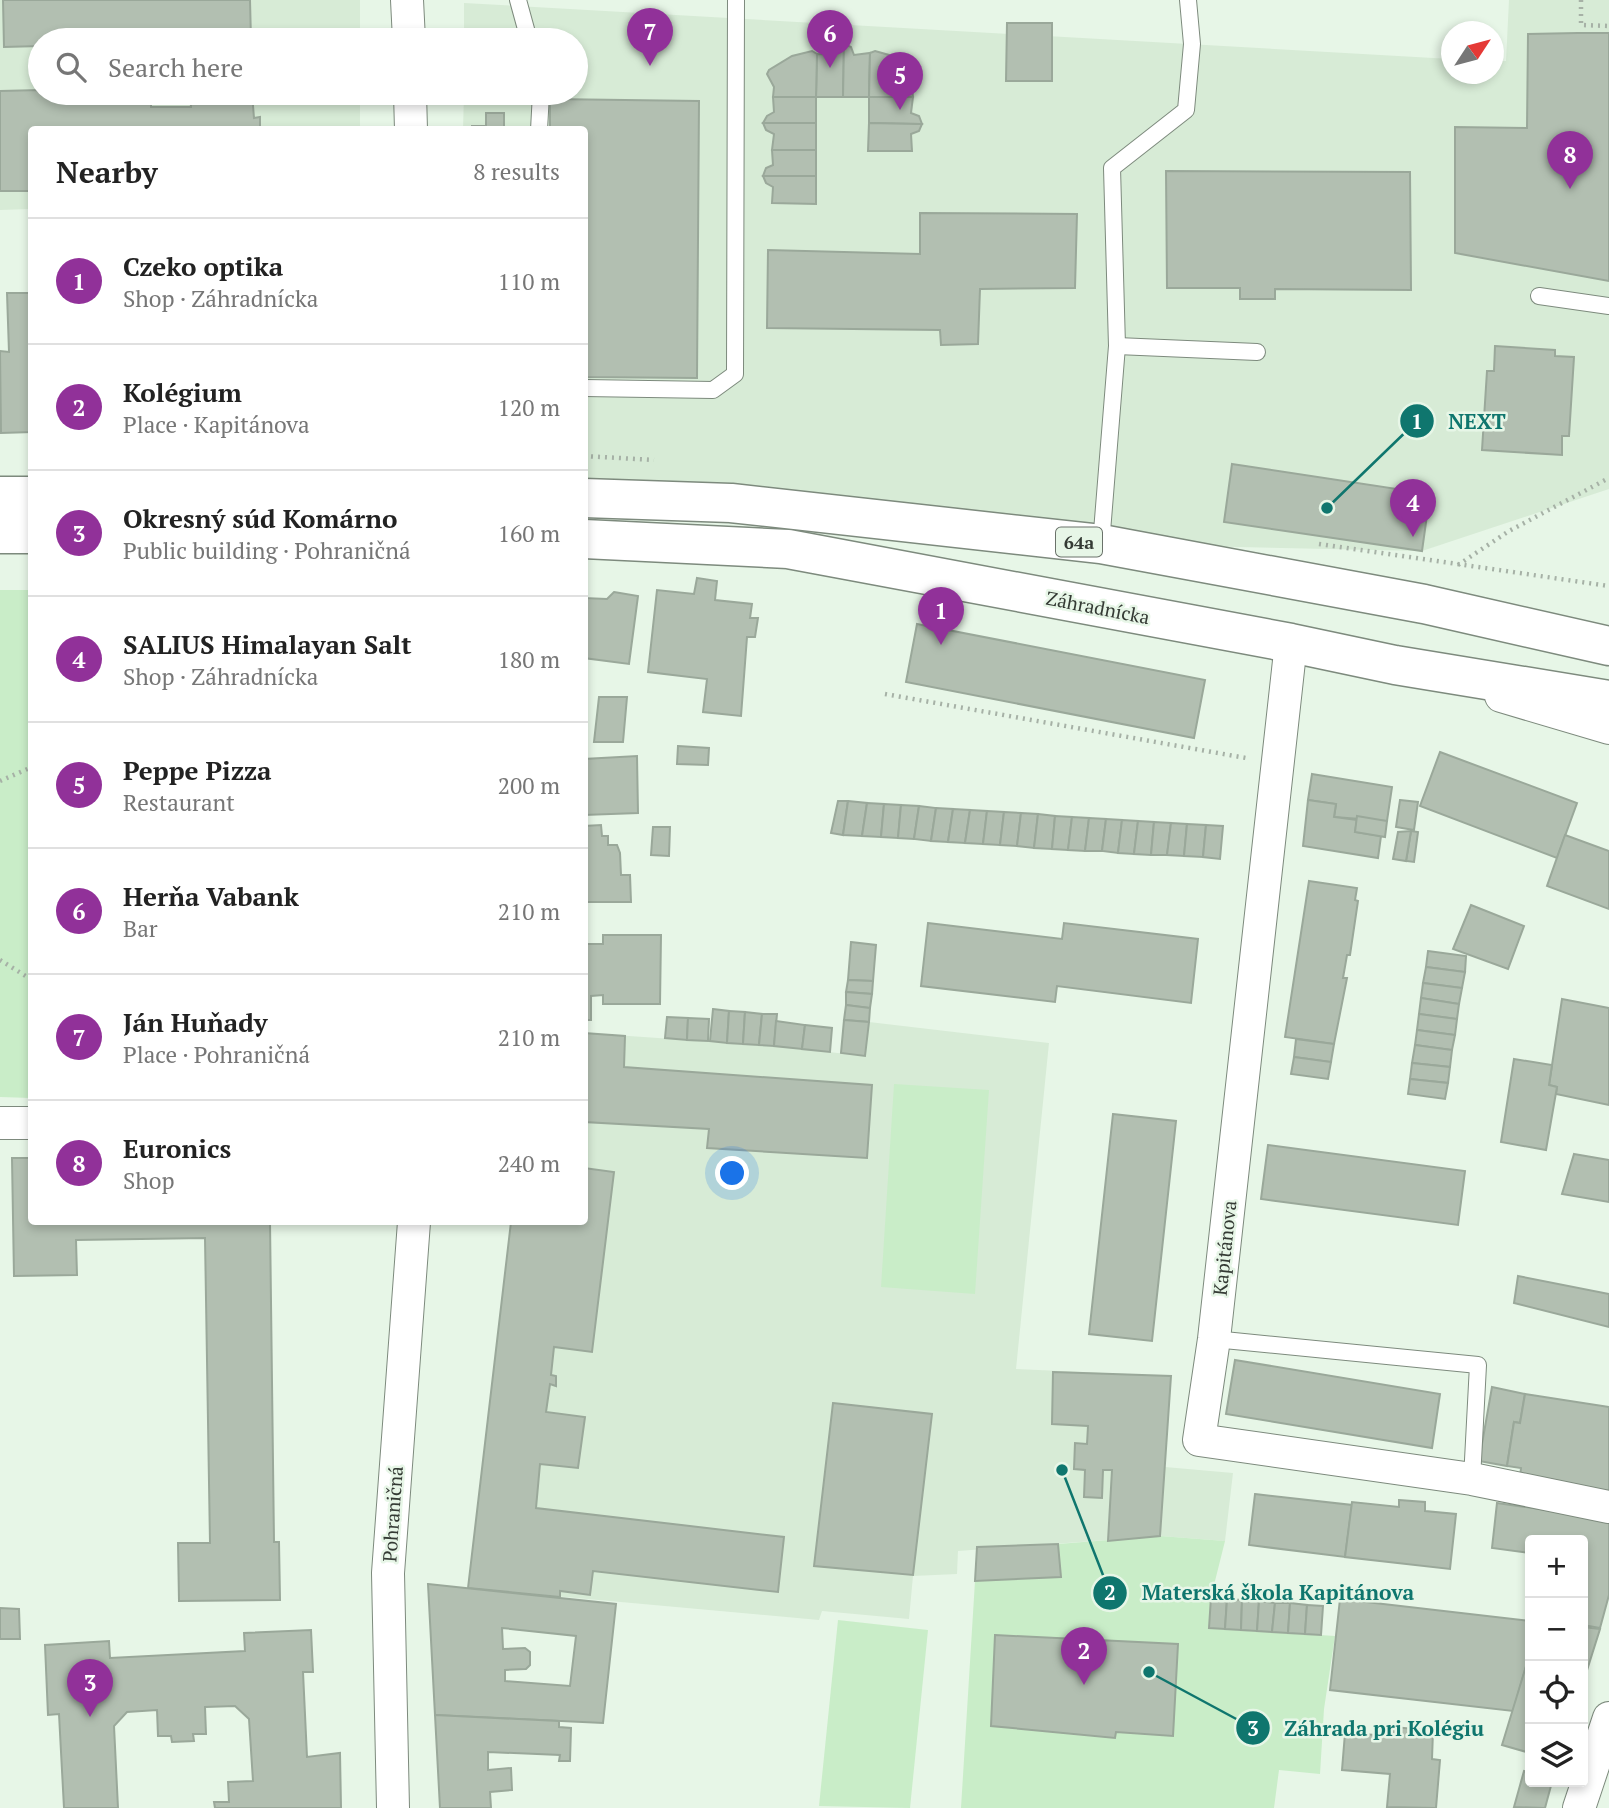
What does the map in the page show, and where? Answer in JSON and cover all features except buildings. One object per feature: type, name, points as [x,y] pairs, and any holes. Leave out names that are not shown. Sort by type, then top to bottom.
[{"type":"main road","points":[[0,496],[28,496]]},
{"type":"main road","name":"64a","points":[[588,498],[731,503],[1101,544],[1424,604],[1609,646]]},
{"type":"main road","points":[[0,534],[28,534]]},
{"type":"main road","name":"Záhradnícka","points":[[588,539],[788,549],[1292,643],[1395,665],[1609,700]]},
{"type":"main road","points":[[1424,604],[1555,621],[1609,623]]},
{"type":"street","points":[[407,0],[408,28]]},
{"type":"street","points":[[410,105],[411,126]]},
{"type":"street","name":"Kapitánova","points":[[1292,643],[1214,1339],[1199,1440],[1472,1479],[1609,1507]]},
{"type":"street","points":[[1395,665],[1609,728]]},
{"type":"street","points":[[0,1123],[28,1124]]},
{"type":"street","name":"Pohraničná","points":[[393,1808],[388,1573],[414,1225]]},
{"type":"street","points":[[1579,1808],[1609,1718]]},
{"type":"lane","points":[[518,0],[526,28]]},
{"type":"lane","points":[[588,388],[713,390],[735,374],[736,0]]},
{"type":"lane","points":[[1101,544],[1117,345],[1112,168],[1186,110],[1192,44],[1188,0]]},
{"type":"lane","points":[[539,126],[540,105]]},
{"type":"lane","points":[[1539,296],[1609,306]]},
{"type":"lane","points":[[1117,345],[1257,352]]},
{"type":"lane","points":[[1214,1339],[1478,1365],[1472,1479]]},
{"type":"path","points":[[1581,0],[1581,25],[1609,26]]},
{"type":"path","points":[[1457,565],[1509,531],[1609,478]]},
{"type":"path","points":[[885,694],[1279,764]]},
{"type":"path","points":[[0,781],[28,769]]},
{"type":"path","points":[[0,960],[28,978]]},
{"type":"shaded area","points":[[0,0],[360,0],[360,28],[28,28],[28,105],[360,105],[360,126],[28,126],[28,209],[0,210]]},
{"type":"shaded area","points":[[1509,0],[1609,0],[1609,489],[1422,551],[1101,544],[588,489],[588,126],[463,126],[464,105],[588,105],[588,28],[464,28],[464,3],[1441,58],[1441,84],[1504,84]]},
{"type":"shaded area","points":[[869,1022],[1049,1043],[1016,1369],[1171,1376],[1165,1467],[1233,1473],[1225,1541],[1160,1536],[958,1551],[957,1574],[913,1576],[909,1619],[822,1611],[819,1620],[468,1588],[511,1225],[588,1225],[588,1033],[774,1046],[865,1056]]},
{"type":"green space","points":[[0,590],[28,590],[28,1098],[0,1097]]},
{"type":"green space","points":[[894,1084],[989,1090],[975,1294],[881,1287]]},
{"type":"green space","points":[[1160,1536],[1225,1541],[1211,1597],[1209,1628],[1335,1636],[1324,1709],[1320,1774],[1279,1770],[1274,1808],[961,1808],[975,1581],[1060,1577],[1058,1544]]},
{"type":"green space","points":[[838,1620],[928,1630],[910,1808],[819,1806]]},
{"type":"place","name":"Ján Huňady","points":[[650,66]]},
{"type":"place","name":"Herňa Vabank","points":[[830,68]]},
{"type":"place","name":"Peppe Pizza","points":[[900,110]]},
{"type":"place","name":"Euronics","points":[[1570,189]]},
{"type":"place","name":"NEXT","points":[[1327,508]]},
{"type":"place","name":"SALIUS Himalayan Salt","points":[[1413,537]]},
{"type":"place","name":"Czeko optika","points":[[941,645]]},
{"type":"place","name":"Materská škola Kapitánova","points":[[1062,1470]]},
{"type":"place","name":"Záhrada pri Kolégiu","points":[[1149,1672]]},
{"type":"place","name":"Kolégium","points":[[1084,1685]]},
{"type":"place","name":"Okresný súd Komárno","points":[[90,1717]]}]
